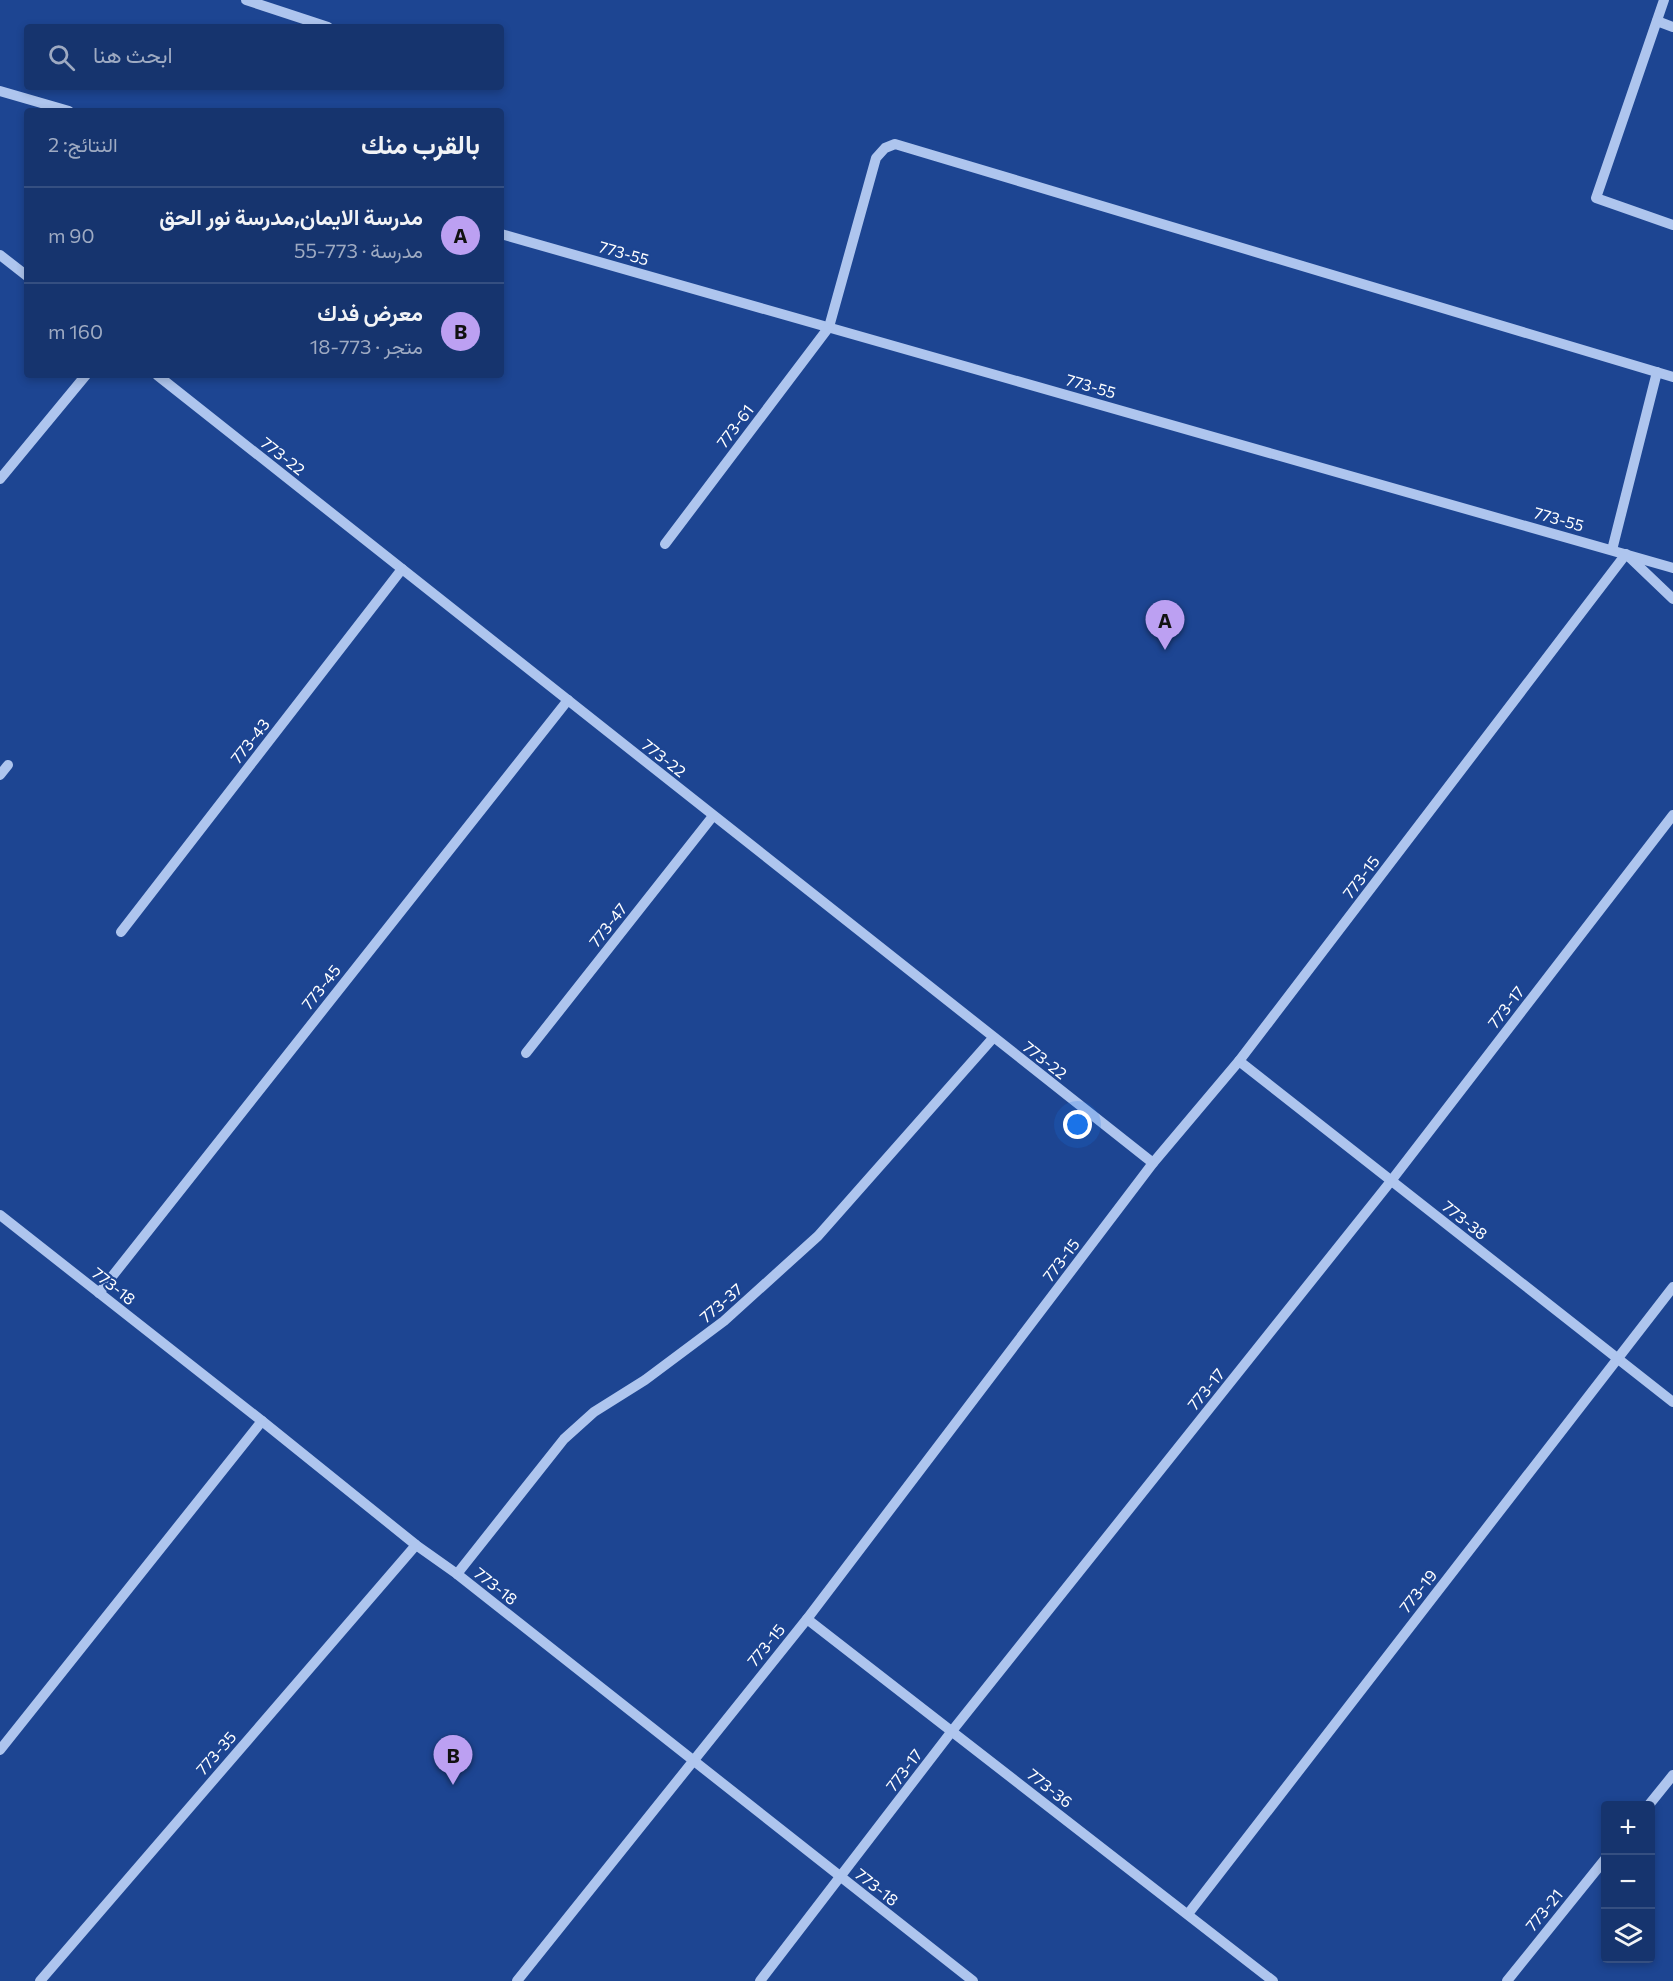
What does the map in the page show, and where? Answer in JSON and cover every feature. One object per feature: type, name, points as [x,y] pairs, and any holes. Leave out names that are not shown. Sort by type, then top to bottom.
[{"type":"street","points":[[246,0],[319,24]]},
{"type":"street","points":[[1664,0],[1596,198],[1673,225]]},
{"type":"street","points":[[1657,21],[1673,27]]},
{"type":"street","points":[[0,91],[59,108]]},
{"type":"street","points":[[829,327],[876,158],[885,148],[894,144],[1673,377]]},
{"type":"street","name":"773-55","points":[[504,235],[1673,568]]},
{"type":"street","points":[[0,255],[24,274]]},
{"type":"street","name":"773-61","points":[[665,544],[829,327]]},
{"type":"street","points":[[1612,550],[1657,372]]},
{"type":"street","points":[[0,479],[84,378]]},
{"type":"street","name":"773-22","points":[[161,378],[1153,1163]]},
{"type":"street","points":[[1626,554],[1673,598]]},
{"type":"street","name":"773-15","points":[[517,1981],[807,1619],[1153,1163],[1239,1061],[1626,554]]},
{"type":"street","name":"773-43","points":[[121,932],[402,569]]},
{"type":"street","name":"773-45","points":[[99,1293],[568,700]]},
{"type":"street","points":[[0,775],[8,765]]},
{"type":"street","name":"773-17","points":[[760,1981],[952,1731],[1391,1181],[1673,815]]},
{"type":"street","name":"773-47","points":[[526,1053],[713,816]]},
{"type":"street","name":"773-37","points":[[457,1574],[564,1439],[594,1412],[645,1380],[724,1322],[818,1236],[993,1038]]},
{"type":"street","name":"773-38","points":[[1239,1061],[1673,1402]]},
{"type":"street","name":"773-18","points":[[0,1215],[416,1545],[457,1574],[973,1981]]},
{"type":"street","name":"773-19","points":[[1188,1914],[1673,1287]]},
{"type":"street","points":[[0,1750],[262,1421]]},
{"type":"street","name":"773-35","points":[[40,1981],[416,1545]]},
{"type":"street","name":"773-36","points":[[807,1619],[1273,1981]]},
{"type":"street","points":[[1652,1801],[1673,1774]]},
{"type":"street","name":"773-21","points":[[1507,1981],[1601,1863]]},
{"type":"place","name":"مدرسة الايمان,مدرسة نور الحق","points":[[1165,650]]},
{"type":"place","name":"معرض فدك","points":[[453,1785]]}]
